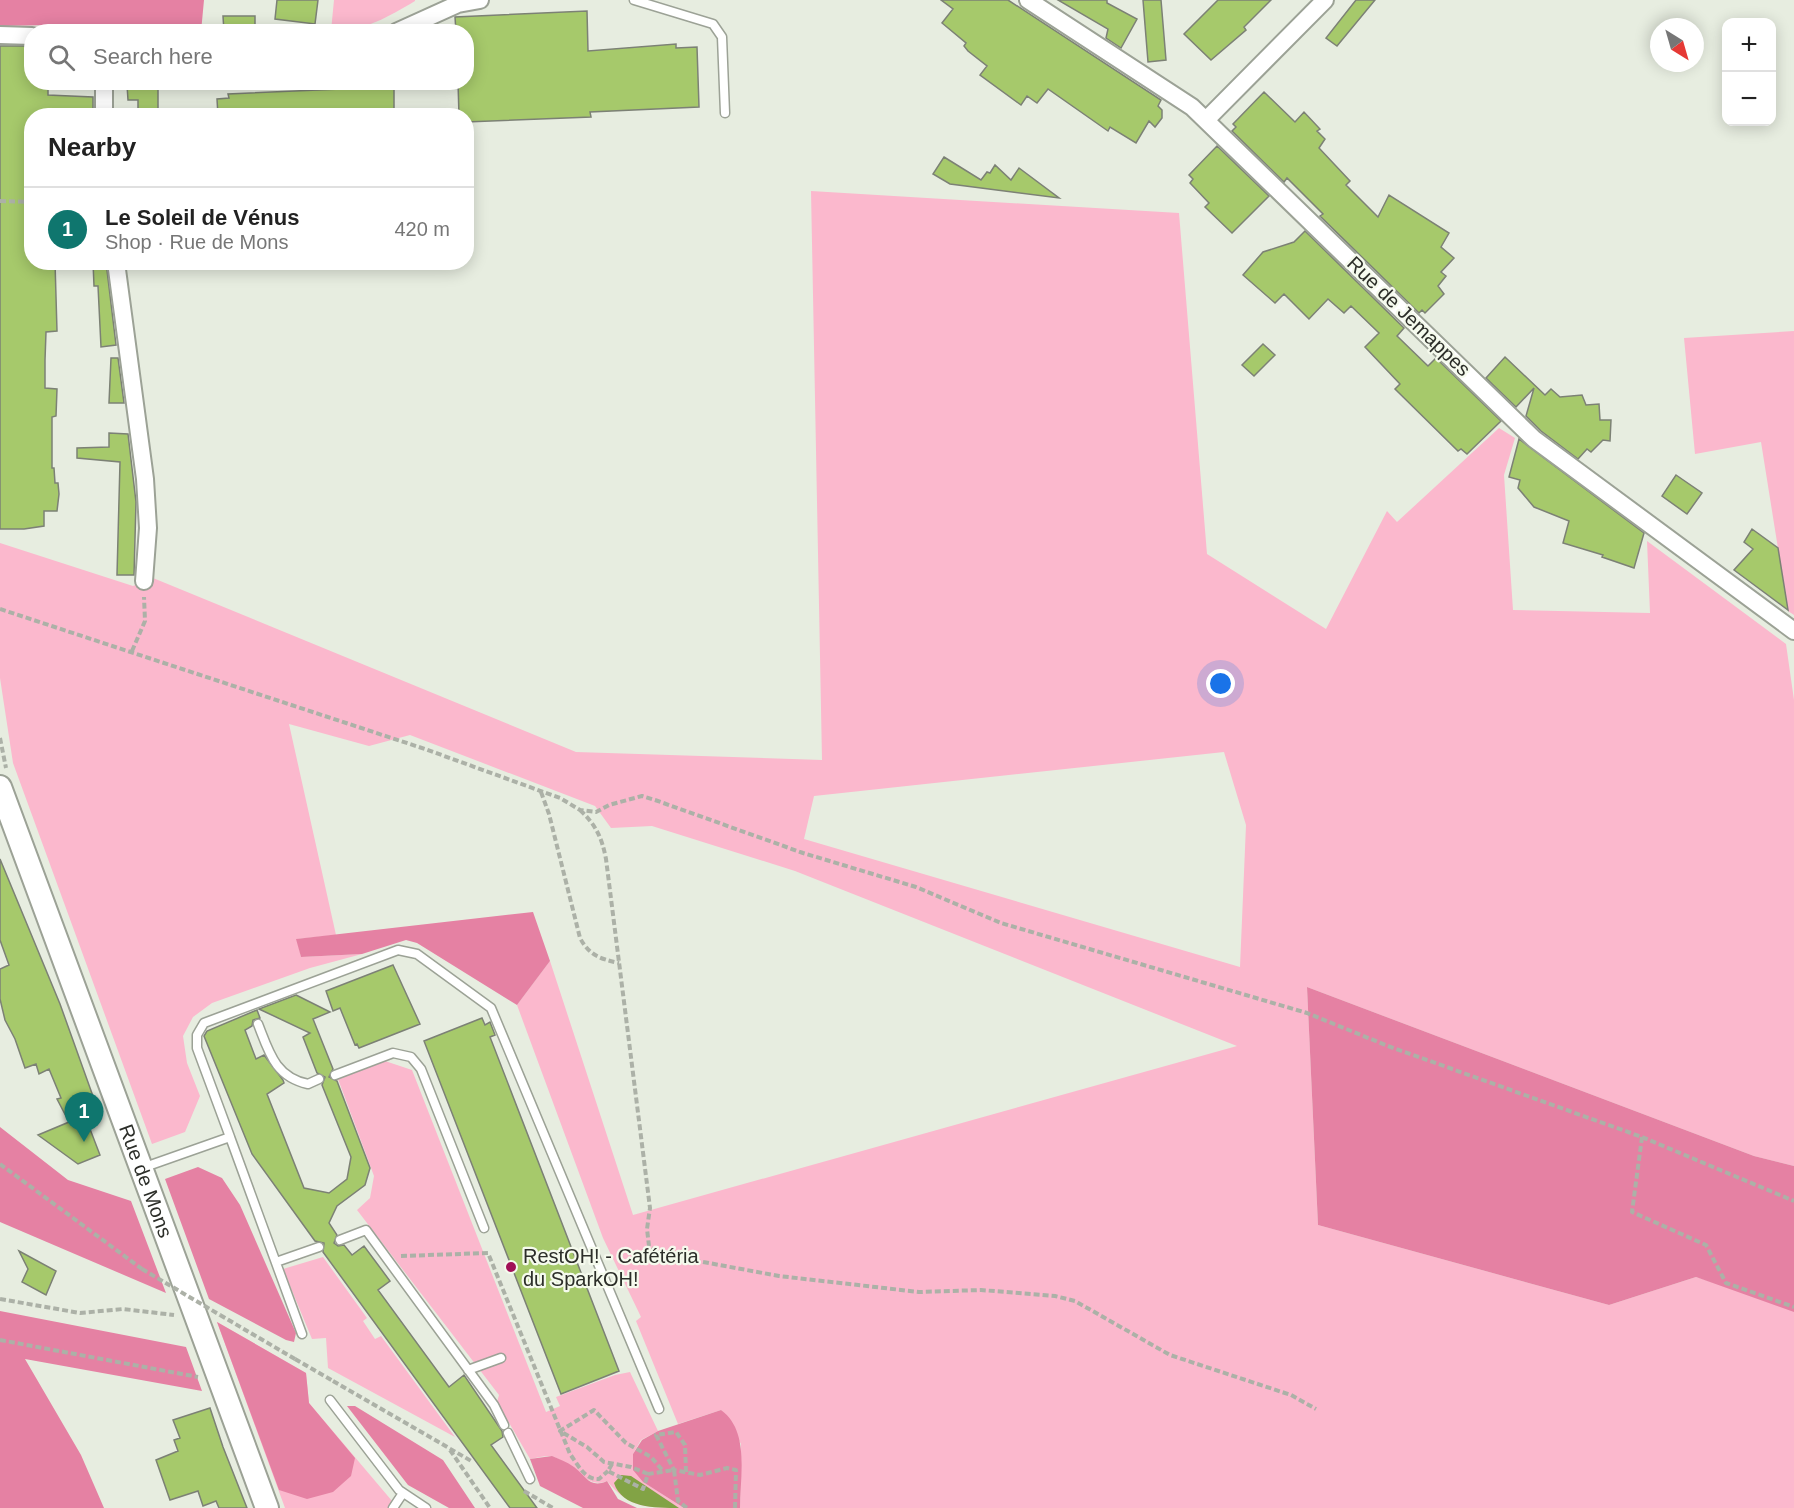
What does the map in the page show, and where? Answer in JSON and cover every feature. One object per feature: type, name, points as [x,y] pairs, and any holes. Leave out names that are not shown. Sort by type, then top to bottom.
[{"type":"main road","name":"Rue de Mons","points":[[0,787],[267,1508]]},
{"type":"street","points":[[414,24],[458,4],[480,0]]},
{"type":"street","name":"Rue de Jemappes","points":[[1028,0],[1192,107],[1534,439],[1794,631]]},
{"type":"street","points":[[1206,120],[1325,0]]},
{"type":"street","points":[[0,35],[24,36]]},
{"type":"street","points":[[104,90],[104,108]]},
{"type":"street","points":[[117,270],[145,479],[148,528],[144,581]]},
{"type":"lane","points":[[634,0],[714,24],[723,37],[725,113]]},
{"type":"lane","points":[[302,1334],[197,1048],[197,1035],[204,1023],[398,950],[417,954],[491,1008],[659,1409]]},
{"type":"lane","points":[[258,1024],[271,1058],[281,1072],[308,1084],[320,1079]]},
{"type":"lane","points":[[335,1076],[393,1053],[411,1057],[421,1069],[484,1228]]},
{"type":"lane","points":[[142,1168],[230,1137]]},
{"type":"lane","points":[[340,1240],[366,1230],[494,1405],[530,1479]]},
{"type":"lane","points":[[276,1262],[319,1247]]},
{"type":"lane","points":[[468,1370],[501,1358]]},
{"type":"lane","points":[[330,1400],[403,1493],[426,1508]]},
{"type":"lane","points":[[393,1508],[403,1493]]},
{"type":"path","points":[[0,201],[24,202]]},
{"type":"path","points":[[132,651],[145,621],[144,581]]},
{"type":"path","points":[[0,609],[425,749],[541,791],[580,810],[596,812],[609,805],[642,796],[803,853],[916,887],[1001,923],[1307,1013],[1388,1046],[1642,1137],[1794,1201]]},
{"type":"path","points":[[541,791],[549,814],[580,938],[586,950],[601,959],[619,963]]},
{"type":"path","points":[[580,810],[593,823],[602,839],[650,1208],[647,1229],[649,1245],[660,1254],[779,1276],[919,1292],[981,1290],[1055,1296],[1075,1301],[1170,1355],[1291,1395],[1316,1409]]},
{"type":"path","points":[[1642,1137],[1632,1212],[1706,1245],[1726,1283],[1794,1307]]},
{"type":"path","points":[[0,1164],[142,1269],[473,1462]]},
{"type":"path","points":[[386,1257],[488,1253],[570,1454],[589,1477],[599,1479],[612,1464]]},
{"type":"path","points":[[0,1299],[80,1313],[132,1309],[197,1319]]},
{"type":"path","points":[[0,1340],[219,1381]]},
{"type":"path","points":[[560,1431],[594,1410],[626,1443],[651,1457],[664,1472]]},
{"type":"path","points":[[560,1431],[604,1462],[631,1467],[648,1474],[674,1470],[700,1474],[727,1468],[736,1470],[735,1508]]},
{"type":"path","points":[[686,1472],[685,1445],[676,1432],[656,1435],[674,1470],[678,1501],[687,1508]]},
{"type":"path","points":[[448,1447],[490,1508]]},
{"type":"path","points":[[608,1471],[643,1489],[648,1474]]},
{"type":"path","points":[[523,1492],[554,1508]]},
{"type":"shaded area","points":[[0,0],[204,0],[202,24],[0,26]]},
{"type":"shaded area","points":[[334,0],[415,0],[370,24],[332,24]]},
{"type":"shaded area","points":[[811,191],[1179,213],[1207,554],[1326,629],[1387,511],[1397,522],[1499,428],[1515,438],[1504,475],[1513,610],[1650,613],[1647,541],[1786,644],[1794,700],[1794,1166],[1754,1156],[1307,987],[1318,1225],[1609,1305],[1696,1277],[1794,1307],[1794,1508],[740,1508],[741,1444],[721,1410],[678,1424],[636,1321],[641,1317],[603,1238],[517,1005],[550,961],[633,1215],[1237,1046],[795,871],[652,826],[611,828],[595,806],[410,735],[369,746],[289,724],[336,935],[297,939],[301,957],[362,954],[310,968],[212,1003],[193,1017],[183,1036],[187,1063],[200,1096],[185,1132],[152,1144],[13,763],[0,678],[0,543],[133,586],[153,578],[576,752],[822,760]],"holes":[[[1224,752],[1246,825],[1240,967],[804,839],[814,796]]]},
{"type":"shaded area","points":[[1794,331],[1794,615],[1788,611],[1761,442],[1695,454],[1684,338]]},
{"type":"shaded area","points":[[533,912],[550,961],[517,1005],[417,943],[406,940],[362,954],[301,957],[296,939]]},
{"type":"shaded area","points":[[1307,987],[1754,1156],[1794,1166],[1794,1312],[1696,1277],[1609,1305],[1318,1225]]},
{"type":"shaded area","points":[[385,1061],[412,1070],[546,1412],[560,1406],[556,1397],[615,1375],[630,1372],[658,1431],[641,1440],[633,1454],[643,1482],[684,1508],[640,1505],[623,1497],[607,1481],[600,1483],[586,1479],[554,1457],[530,1459],[497,1402],[499,1395],[357,1210],[370,1198],[374,1176],[338,1079]]},
{"type":"shaded area","points":[[0,1127],[68,1180],[131,1201],[166,1293],[0,1222]]},
{"type":"shaded area","points":[[198,1167],[222,1178],[240,1205],[296,1333],[294,1342],[286,1340],[209,1299],[165,1179]]},
{"type":"shaded area","points":[[323,1257],[367,1318],[363,1321],[375,1339],[381,1336],[455,1437],[328,1368],[326,1338],[312,1339],[283,1269]]},
{"type":"shaded area","points":[[0,1311],[186,1347],[202,1391],[25,1359],[81,1455],[104,1508],[0,1508]]},
{"type":"shaded area","points":[[217,1322],[306,1373],[309,1403],[398,1508],[285,1508]]},
{"type":"shaded area","points":[[217,1322],[306,1373],[309,1403],[355,1458],[351,1476],[333,1492],[307,1499],[279,1490]]},
{"type":"shaded area","points":[[347,1406],[355,1406],[443,1460],[475,1508],[449,1508],[408,1485]]},
{"type":"shaded area","points":[[721,1410],[730,1419],[740,1442],[742,1468],[740,1508],[684,1508],[643,1482],[633,1470],[633,1454],[642,1440],[658,1431]]},
{"type":"shaded area","points":[[552,1456],[571,1465],[592,1482],[607,1481],[618,1499],[637,1508],[583,1508],[540,1486],[530,1459]]},
{"type":"shaded area","points":[[621,1475],[631,1476],[679,1508],[650,1507],[632,1502],[618,1491],[614,1483]]},
{"type":"building","points":[[277,0],[318,0],[315,24],[275,19]]},
{"type":"building","points":[[941,0],[1008,0],[1161,100],[1158,106],[1162,110],[1162,118],[1155,127],[1149,121],[1136,143],[1110,127],[1108,131],[1048,89],[1037,103],[1027,96],[1021,105],[980,75],[987,66],[968,51],[964,46],[966,43],[942,23],[953,9]]},
{"type":"building","points":[[1058,0],[1107,0],[1107,3],[1137,19],[1121,48],[1106,38],[1108,29]]},
{"type":"building","points":[[1143,0],[1161,0],[1166,60],[1148,62]]},
{"type":"building","points":[[1218,0],[1271,0],[1244,27],[1246,30],[1211,60],[1184,34]]},
{"type":"building","points":[[1356,0],[1375,0],[1337,46],[1326,38]]},
{"type":"building","points":[[587,11],[588,51],[676,44],[676,48],[697,47],[699,107],[590,112],[591,117],[474,122],[474,108],[459,108],[458,90],[474,90],[474,24],[455,24],[455,17]]},
{"type":"building","points":[[223,16],[255,16],[255,24],[224,24]]},
{"type":"building","points":[[0,46],[24,46],[24,90],[48,90],[48,95],[93,97],[93,108],[24,108],[24,270],[55,270],[57,331],[46,332],[45,388],[57,389],[56,416],[52,417],[52,468],[54,468],[55,483],[58,483],[59,494],[57,511],[44,511],[44,526],[0,529]]},
{"type":"building","points":[[127,90],[158,90],[158,108],[138,108],[138,100],[128,100]]},
{"type":"building","points":[[319,90],[394,90],[394,108],[218,108],[217,99],[229,98],[228,94]]},
{"type":"building","points":[[1264,92],[1295,122],[1304,112],[1320,129],[1317,131],[1325,139],[1319,148],[1350,181],[1346,185],[1378,217],[1389,195],[1449,233],[1441,247],[1454,258],[1441,272],[1446,276],[1438,286],[1444,294],[1425,313],[1422,310],[1419,313],[1320,216],[1323,214],[1287,178],[1284,182],[1232,131],[1236,127],[1233,124]]},
{"type":"building","points":[[1217,146],[1269,196],[1232,233],[1205,207],[1209,203],[1190,183],[1193,179],[1189,175]]},
{"type":"building","points":[[944,157],[981,180],[987,172],[990,173],[995,165],[1011,180],[1019,168],[1059,198],[950,184],[933,174]]},
{"type":"building","points":[[1305,231],[1404,328],[1397,336],[1428,366],[1436,358],[1501,421],[1467,454],[1461,449],[1458,451],[1395,389],[1400,384],[1365,347],[1379,333],[1351,306],[1344,313],[1328,299],[1309,319],[1284,294],[1275,303],[1243,275],[1263,252],[1294,242]]},
{"type":"building","points":[[93,270],[107,270],[116,345],[101,347],[98,286],[94,286]]},
{"type":"building","points":[[1263,344],[1275,355],[1254,376],[1242,365]]},
{"type":"building","points":[[1505,357],[1545,395],[1551,389],[1560,397],[1582,395],[1586,405],[1599,404],[1600,420],[1611,420],[1610,441],[1603,440],[1591,452],[1587,449],[1578,459],[1541,431],[1526,416],[1534,388],[1516,407],[1486,378]]},
{"type":"building","points":[[111,358],[118,358],[124,403],[109,403]]},
{"type":"building","points":[[109,433],[128,434],[136,502],[134,575],[117,575],[120,462],[77,458],[77,448],[109,447]]},
{"type":"building","points":[[1519,439],[1644,533],[1634,568],[1602,557],[1603,555],[1563,543],[1569,521],[1534,507],[1518,488],[1520,480],[1509,477]]},
{"type":"building","points":[[1676,475],[1702,493],[1687,514],[1662,496]]},
{"type":"building","points":[[1752,529],[1778,548],[1788,610],[1734,570],[1753,549],[1744,542]]},
{"type":"building","points":[[0,859],[60,1004],[94,1099],[80,1103],[100,1155],[78,1164],[38,1135],[69,1122],[57,1099],[61,1098],[49,1069],[39,1074],[36,1064],[25,1068],[15,1039],[5,1020],[0,999],[0,969],[9,965],[0,940]]},
{"type":"building","points":[[393,965],[420,1024],[359,1048],[357,1044],[355,1045],[340,1008],[333,1011],[326,991]]},
{"type":"building","points":[[296,995],[330,1012],[313,1019],[333,1069],[329,1077],[337,1081],[370,1168],[365,1185],[337,1206],[329,1223],[337,1235],[334,1243],[338,1246],[344,1245],[352,1255],[364,1246],[390,1281],[378,1290],[449,1387],[464,1375],[502,1431],[503,1437],[491,1445],[537,1508],[510,1508],[323,1252],[324,1243],[315,1241],[252,1154],[204,1036],[207,1031],[257,1010],[260,1018],[253,1020],[252,1026],[245,1030],[256,1059],[264,1055],[283,1080],[284,1083],[267,1094],[304,1188],[329,1193],[347,1179],[351,1157],[322,1085],[325,1077],[317,1073],[303,1037],[310,1033],[259,1009]]},
{"type":"building","points":[[482,1018],[485,1025],[490,1022],[495,1035],[490,1037],[619,1371],[561,1394],[424,1041]]},
{"type":"building","points":[[19,1251],[56,1271],[46,1295],[22,1282],[28,1269]]},
{"type":"building","points":[[210,1408],[247,1508],[219,1508],[216,1501],[203,1506],[198,1491],[170,1500],[156,1460],[178,1451],[174,1440],[180,1438],[173,1420]]},
{"type":"place","name":"Le Soleil de Vénus","points":[[84,1142]]},
{"type":"place","name":"RestOH! - Cafétéria du SparkOH!","points":[[511,1267]]}]
